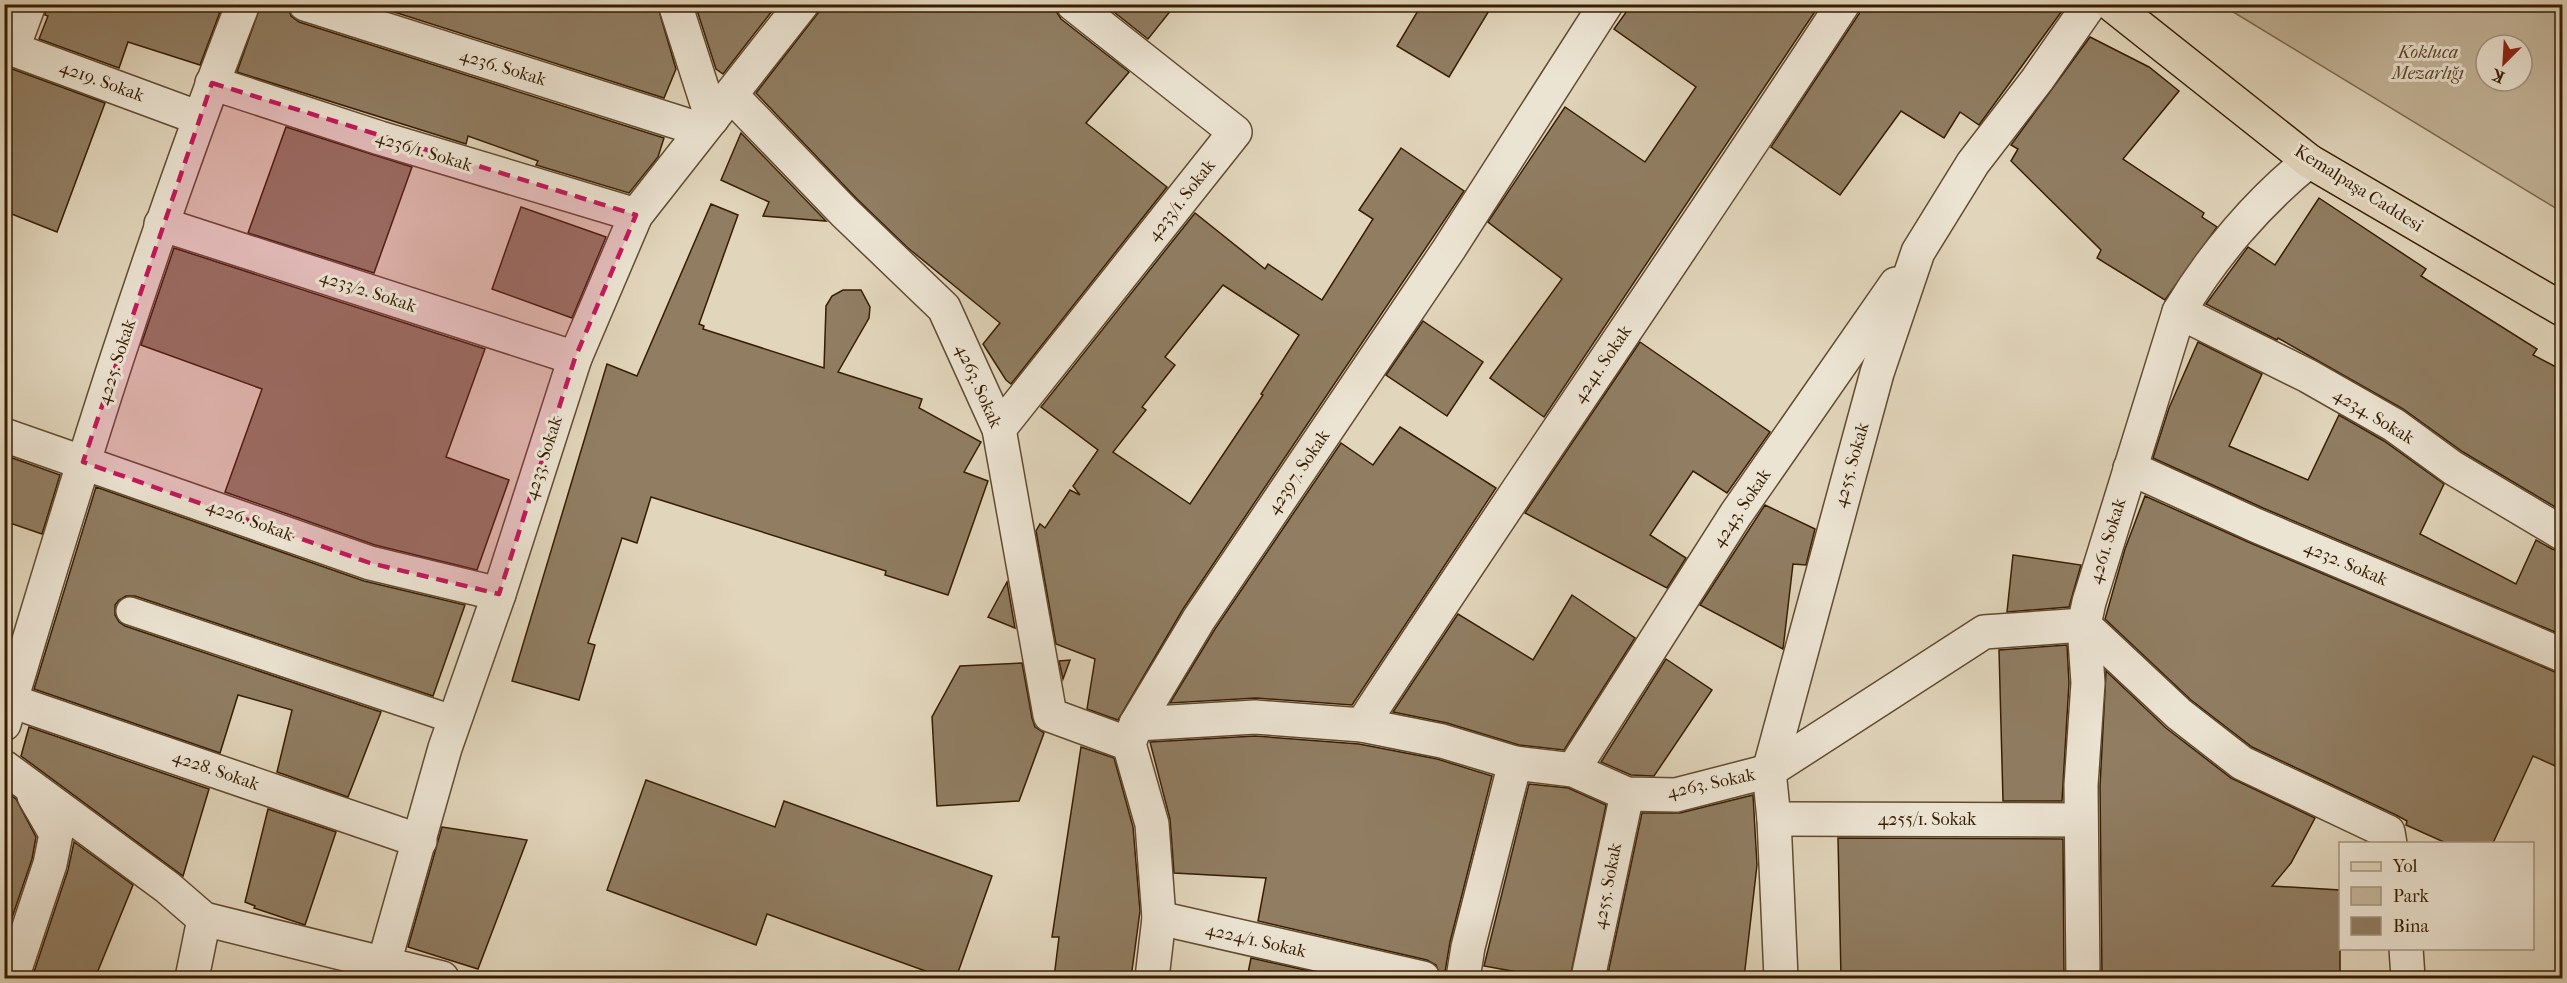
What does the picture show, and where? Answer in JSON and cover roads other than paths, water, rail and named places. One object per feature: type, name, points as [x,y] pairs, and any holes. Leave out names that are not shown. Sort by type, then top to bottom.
[{"type":"main road","name":"Kemalpaşa Caddesi","points":[[2111,4],[2310,161],[2562,309]]},
{"type":"street","points":[[9,47],[29,4]]},
{"type":"street","name":"4225. Sokak","points":[[8,712],[83,462],[160,224],[243,4]]},
{"type":"street","name":"4236. Sokak","points":[[304,4],[715,115]]},
{"type":"street","name":"4263. Sokak","points":[[675,4],[715,115],[844,212],[944,308],[999,429],[1050,715],[1132,734],[1255,717],[1362,724],[1442,741],[1515,763],[1573,770],[1627,794],[1676,795],[1769,771],[1984,632],[2084,625]]},
{"type":"street","name":"4233. Sokak","points":[[384,963],[455,720],[499,594],[575,358],[636,215],[802,4]]},
{"type":"street","name":"4233/1. Sokak","points":[[999,429],[1235,132],[1073,4]]},
{"type":"street","name":"42397. Sokak","points":[[1132,734],[1198,619],[1449,249],[1606,4]]},
{"type":"street","name":"4241. Sokak","points":[[1362,724],[1516,490],[1719,194],[1843,4]]},
{"type":"street","name":"4255. Sokak","points":[[1781,978],[1774,819],[1769,771],[1796,664],[1877,373],[1918,252],[1973,163],[2037,80],[2090,4]]},
{"type":"street","name":"4219. Sokak","points":[[9,47],[199,118]]},
{"type":"street","name":"4236/1. Sokak","points":[[212,83],[380,138],[636,215]]},
{"type":"street","name":"4261. Sokak","points":[[2083,978],[2080,820],[2088,682],[2084,625],[2179,312],[2199,278],[2278,186],[2310,161]]},
{"type":"street","name":"4233/2. Sokak","points":[[160,224],[575,358]]},
{"type":"street","name":"4243. Sokak","points":[[1573,770],[1736,514],[1918,252]]},
{"type":"street","name":"4234. Sokak","points":[[2179,312],[2308,376],[2394,425],[2453,468],[2562,533]]},
{"type":"street","name":"4226. Sokak","points":[[4,435],[370,563],[499,594]]},
{"type":"street","name":"4232. Sokak","points":[[2130,468],[2255,525],[2562,655]]},
{"type":"street","points":[[2084,625],[2180,714],[2242,763],[2388,832],[2390,842]]},
{"type":"street","name":"4228. Sokak","points":[[8,712],[420,841]]},
{"type":"street","points":[[1132,734],[1152,824],[1159,918],[1152,978]]},
{"type":"street","points":[[1463,978],[1468,947],[1515,763]]},
{"type":"street","points":[[17,777],[167,887],[204,919],[442,978]]},
{"type":"street","points":[[12,978],[50,864],[56,834],[17,777]]},
{"type":"street","name":"4255. Sokak","points":[[1588,978],[1627,794]]},
{"type":"street","name":"4255/1. Sokak","points":[[1774,819],[2080,820]]},
{"type":"street","name":"4224/1. Sokak","points":[[1159,918],[1423,978]]},
{"type":"street","points":[[192,978],[204,919]]},
{"type":"street","points":[[2406,950],[2408,978]]},
{"type":"lane","points":[[130,611],[455,720]]},
{"type":"park label","name":"Kokluca Mezarlığı","points":[[2428,62]]}]
